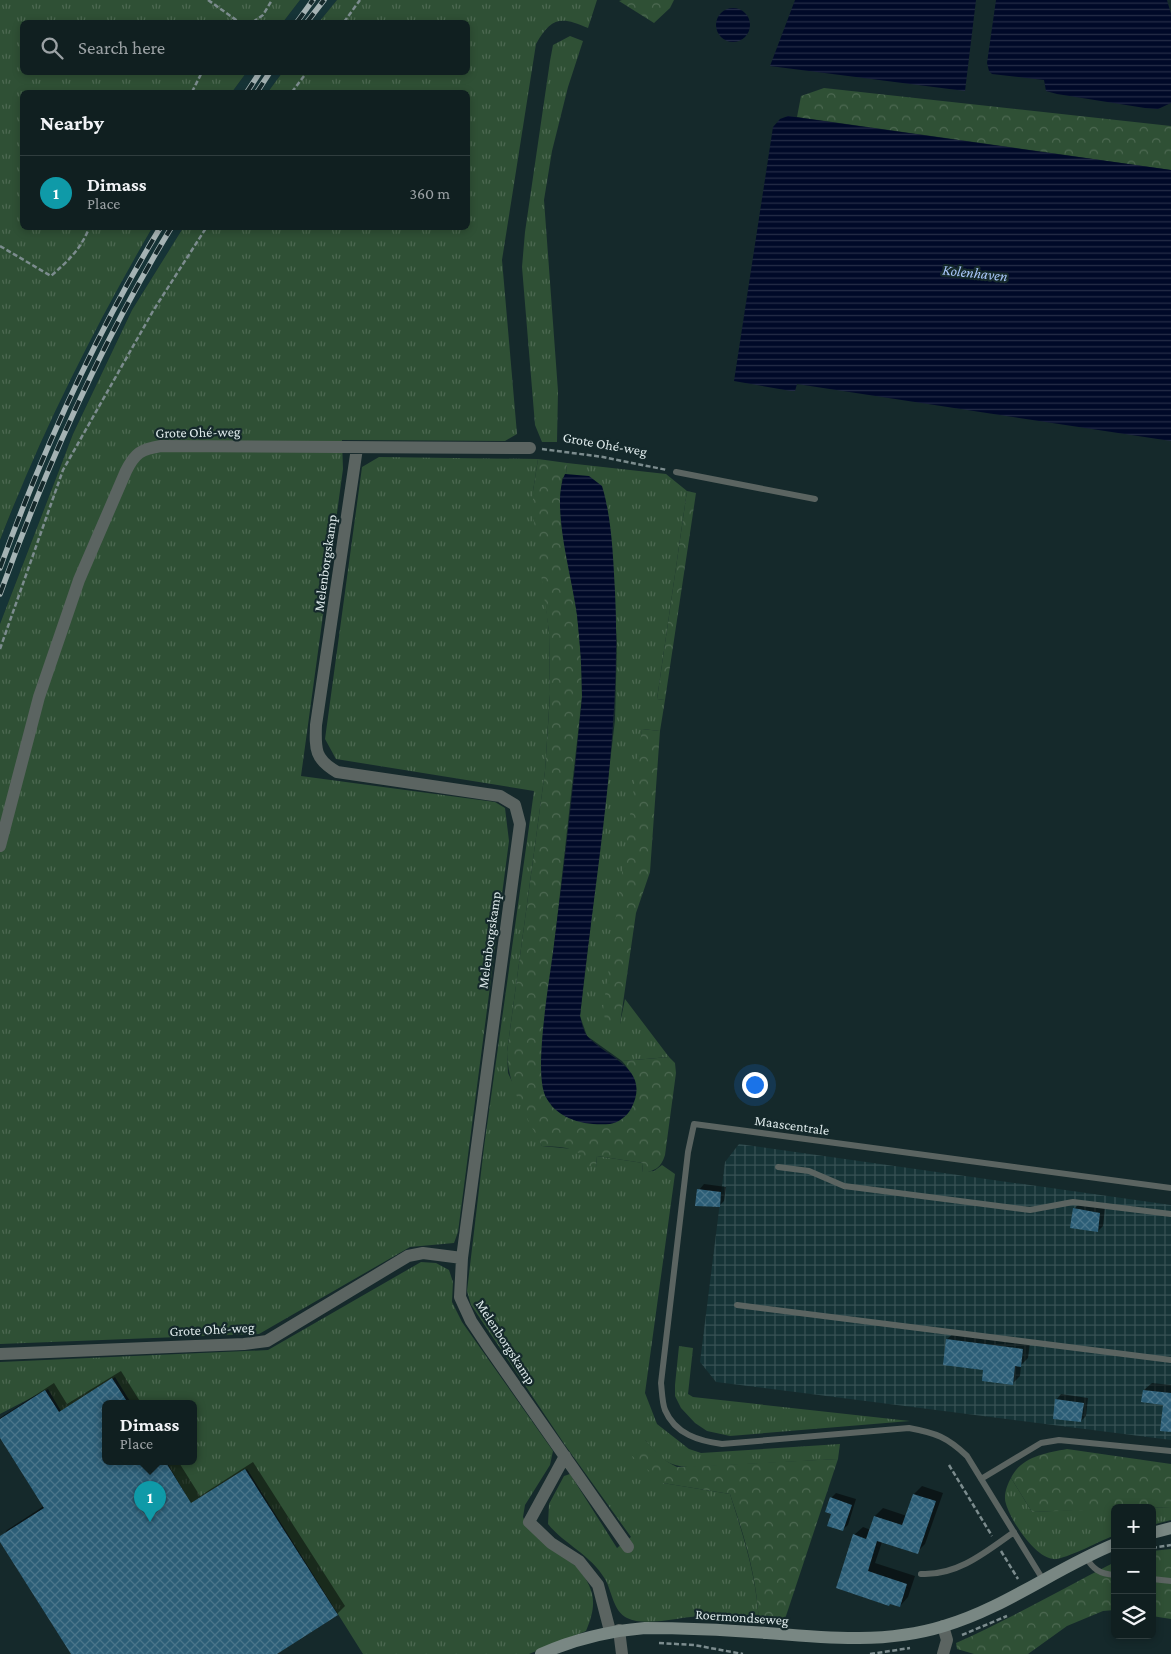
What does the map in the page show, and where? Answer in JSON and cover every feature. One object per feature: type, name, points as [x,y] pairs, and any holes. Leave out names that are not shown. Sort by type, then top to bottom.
[{"type":"main road","points":[[1156,1532],[1171,1528]]},
{"type":"main road","name":"Roermondseweg","points":[[541,1654],[570,1641],[614,1631],[678,1628],[864,1639],[889,1637],[943,1626],[999,1604],[1084,1556],[1111,1546]]},
{"type":"street","name":"Grote Ohé-weg","points":[[0,846],[39,697],[79,580],[132,460],[144,449],[161,446],[530,448]]},
{"type":"street","name":"Melenborgskamp","points":[[357,448],[316,725],[315,748],[323,764],[337,772],[500,796],[515,805],[520,824],[462,1258],[460,1296],[471,1321],[628,1547]]},
{"type":"street","name":"Grote Ohé-weg","points":[[0,1354],[244,1344],[267,1341],[408,1256],[424,1253],[462,1258]]},
{"type":"street","points":[[564,1456],[529,1522],[551,1544],[579,1561],[598,1585],[622,1654]]},
{"type":"street","points":[[943,1626],[947,1640],[943,1654]]},
{"type":"lane","points":[[676,472],[815,499]]},
{"type":"lane","name":"Maascentrale","points":[[981,1479],[967,1456],[951,1440],[932,1432],[909,1428],[722,1444],[699,1440],[678,1429],[665,1410],[661,1383],[688,1152],[694,1124],[1171,1188]]},
{"type":"lane","points":[[778,1167],[808,1171],[844,1186],[1030,1210],[1073,1202],[1171,1214]]},
{"type":"lane","points":[[737,1305],[1171,1360]]},
{"type":"lane","points":[[1042,1578],[981,1479],[1041,1443],[1059,1440],[1171,1451]]},
{"type":"lane","points":[[922,1574],[936,1575],[957,1569],[1014,1532]]},
{"type":"lane","points":[[1084,1556],[1093,1568],[1111,1575]]},
{"type":"lane","points":[[1156,1579],[1171,1581]]},
{"type":"path","points":[[208,0],[236,20]]},
{"type":"path","points":[[256,20],[262,15],[272,0]]},
{"type":"path","points":[[345,20],[360,0]]},
{"type":"path","points":[[193,90],[200,75]]},
{"type":"path","points":[[294,90],[305,75]]},
{"type":"path","points":[[0,246],[51,276],[71,258],[84,242],[88,230]]},
{"type":"path","points":[[0,649],[63,470],[153,311],[205,230]]},
{"type":"path","name":"Grote Ohé-weg","points":[[530,448],[568,452],[676,472]]},
{"type":"path","points":[[949,1465],[1024,1589]]},
{"type":"path","points":[[1156,1547],[1171,1545]]},
{"type":"path","points":[[652,1642],[694,1644],[743,1654]]},
{"type":"shaded area","points":[[300,0],[337,0],[321,20],[285,20]]},
{"type":"shaded area","points":[[245,75],[281,75],[269,90],[233,90]]},
{"type":"shaded area","points":[[151,230],[182,230],[132,310],[73,434],[0,624],[0,540],[23,482],[70,377],[113,295]]},
{"type":"shaded area","points":[[739,1144],[1171,1205],[1171,1440],[716,1382],[700,1362],[725,1162]]},
{"type":"green space","points":[[0,0],[300,0],[285,20],[20,20],[20,75],[245,75],[233,90],[20,90],[20,230],[151,230],[89,342],[51,420],[0,540]]},
{"type":"green space","points":[[337,0],[597,0],[588,28],[571,22],[558,21],[547,28],[536,44],[502,260],[517,434],[505,441],[342,440],[343,469],[301,776],[495,802],[505,808],[509,841],[458,1232],[454,1243],[410,1247],[259,1334],[0,1344],[0,624],[73,434],[132,310],[182,230],[470,230],[470,90],[269,90],[281,75],[470,75],[470,20],[321,20]]},
{"type":"green space","points":[[674,0],[670,8],[654,23],[619,1]]},
{"type":"green space","points":[[570,36],[583,41],[568,87],[552,151],[544,200],[558,391],[557,442],[542,442],[535,425],[522,267],[525,232],[553,45]]},
{"type":"green space","points":[[824,88],[1171,126],[1171,170],[797,117],[801,96]]},
{"type":"green space","points":[[379,457],[538,459],[533,491],[549,632],[550,694],[545,771],[507,1052],[508,1073],[542,1146],[573,1149],[582,1153],[596,1167],[597,1156],[643,1163],[642,1172],[654,1171],[662,1165],[675,1174],[645,1393],[657,1424],[689,1449],[701,1453],[840,1444],[838,1459],[683,1467],[665,1460],[645,1440],[663,1483],[730,1494],[753,1574],[759,1624],[706,1616],[645,1622],[635,1621],[622,1615],[616,1606],[605,1579],[599,1571],[585,1556],[548,1524],[549,1504],[564,1476],[570,1474],[617,1548],[631,1537],[565,1445],[471,1305],[467,1291],[484,1147],[534,791],[336,759],[325,739],[362,467]]},
{"type":"green space","points":[[538,459],[567,463],[566,474],[562,479],[561,504],[563,535],[577,614],[582,697],[541,1063],[545,1096],[553,1107],[566,1117],[624,1117],[632,1104],[634,1089],[631,1074],[622,1061],[669,1057],[675,1063],[676,1073],[665,1155],[662,1163],[657,1168],[642,1173],[643,1163],[597,1156],[596,1167],[588,1166],[585,1159],[576,1151],[563,1147],[542,1146],[519,1101],[508,1065],[507,1052],[545,771],[550,695],[549,632],[533,515],[533,491]]},
{"type":"green space","points":[[567,463],[666,474],[687,491],[657,699],[665,700],[660,731],[642,729],[620,1024],[625,999],[669,1057],[622,1061],[587,1036],[580,1016],[615,720],[617,643],[609,524],[566,474]]},
{"type":"green space","points":[[687,491],[696,493],[665,700],[657,699]]},
{"type":"green space","points":[[642,729],[660,731],[650,872],[636,913],[620,1024],[606,1023],[603,1010]]},
{"type":"green space","points":[[421,1262],[436,1263],[449,1270],[453,1282],[452,1302],[462,1322],[553,1451],[550,1465],[525,1505],[523,1517],[529,1529],[577,1567],[588,1583],[593,1598],[593,1605],[590,1622],[586,1631],[529,1654],[363,1654],[247,1469],[192,1505],[168,1465],[197,1465],[197,1400],[129,1400],[115,1377],[62,1413],[48,1389],[0,1414],[0,1362],[268,1350]]},
{"type":"green space","points":[[679,1346],[693,1348],[688,1394],[693,1397],[910,1421],[730,1436],[707,1431],[695,1423],[681,1408],[675,1396]]},
{"type":"green space","points":[[645,1440],[663,1459],[677,1467],[838,1459],[783,1625],[759,1624],[756,1590],[749,1558],[730,1494],[663,1483],[631,1455]]},
{"type":"green space","points":[[1067,1449],[1171,1464],[1171,1507],[1156,1508],[1156,1504],[1111,1504],[1111,1509],[1032,1512],[1011,1478],[1021,1465],[1042,1454]]},
{"type":"green space","points":[[1011,1478],[1032,1512],[1111,1508],[1111,1537],[1078,1552],[1057,1559],[1049,1558],[1033,1547],[1013,1520],[1006,1504],[1007,1487]]},
{"type":"green space","points":[[1171,1507],[1171,1520],[1156,1524],[1156,1508]]},
{"type":"green space","points":[[1171,1549],[1171,1619],[1156,1617],[1156,1551]]},
{"type":"green space","points":[[1111,1564],[1111,1610],[1103,1611],[1067,1626],[1028,1654],[974,1654],[957,1649],[956,1643]]},
{"type":"water","points":[[795,0],[976,0],[965,91],[770,66]]},
{"type":"water","points":[[996,0],[1167,0],[1171,14],[1171,103],[1158,109],[1145,108],[1057,94],[1046,91],[1044,80],[992,74],[987,63]]},
{"type":"water","points":[[733,8],[745,13],[750,25],[745,37],[733,42],[721,37],[716,25],[721,13]]},
{"type":"water","name":"Kolenhaven","points":[[788,116],[1171,170],[1171,441],[797,384],[795,391],[791,391],[734,381],[773,127],[780,119]]},
{"type":"water","points":[[565,474],[589,476],[602,486],[608,512],[613,552],[616,644],[615,698],[606,804],[580,1016],[588,1037],[625,1066],[632,1074],[636,1084],[636,1095],[631,1109],[622,1119],[610,1124],[591,1124],[564,1116],[550,1104],[542,1083],[543,1026],[565,856],[582,697],[577,615],[561,523],[561,488]]},
{"type":"building","points":[[697,1189],[721,1192],[720,1207],[695,1206]]},
{"type":"building","points":[[1073,1208],[1100,1213],[1098,1232],[1070,1228]]},
{"type":"building","points":[[946,1339],[1023,1349],[1021,1367],[1015,1366],[1013,1385],[982,1381],[983,1370],[943,1365]]},
{"type":"building","points":[[112,1378],[126,1400],[102,1400],[102,1465],[167,1465],[191,1503],[245,1469],[338,1615],[277,1654],[71,1654],[0,1542],[0,1536],[44,1508],[0,1438],[0,1419],[45,1390],[59,1412]]},
{"type":"building","points":[[1143,1390],[1171,1393],[1171,1432],[1160,1431],[1163,1405],[1141,1402]]},
{"type":"building","points":[[1055,1399],[1084,1403],[1081,1422],[1053,1419]]},
{"type":"building","points":[[913,1494],[936,1501],[918,1554],[877,1541],[868,1571],[907,1584],[900,1607],[890,1604],[889,1606],[836,1588],[853,1534],[866,1539],[874,1516],[902,1525]]},
{"type":"building","points":[[830,1497],[852,1505],[843,1531],[827,1526],[831,1514],[825,1512]]},
{"type":"railway","points":[[298,20],[313,0]]},
{"type":"railway","points":[[309,20],[324,0]]},
{"type":"railway","points":[[248,90],[258,75]]},
{"type":"railway","points":[[258,90],[268,75]]},
{"type":"railway","points":[[0,568],[52,437],[92,351],[136,268],[159,230]]},
{"type":"railway","points":[[0,594],[36,499],[76,407],[121,316],[170,230]]},
{"type":"place","name":"Dimass","points":[[150,1522]]}]
